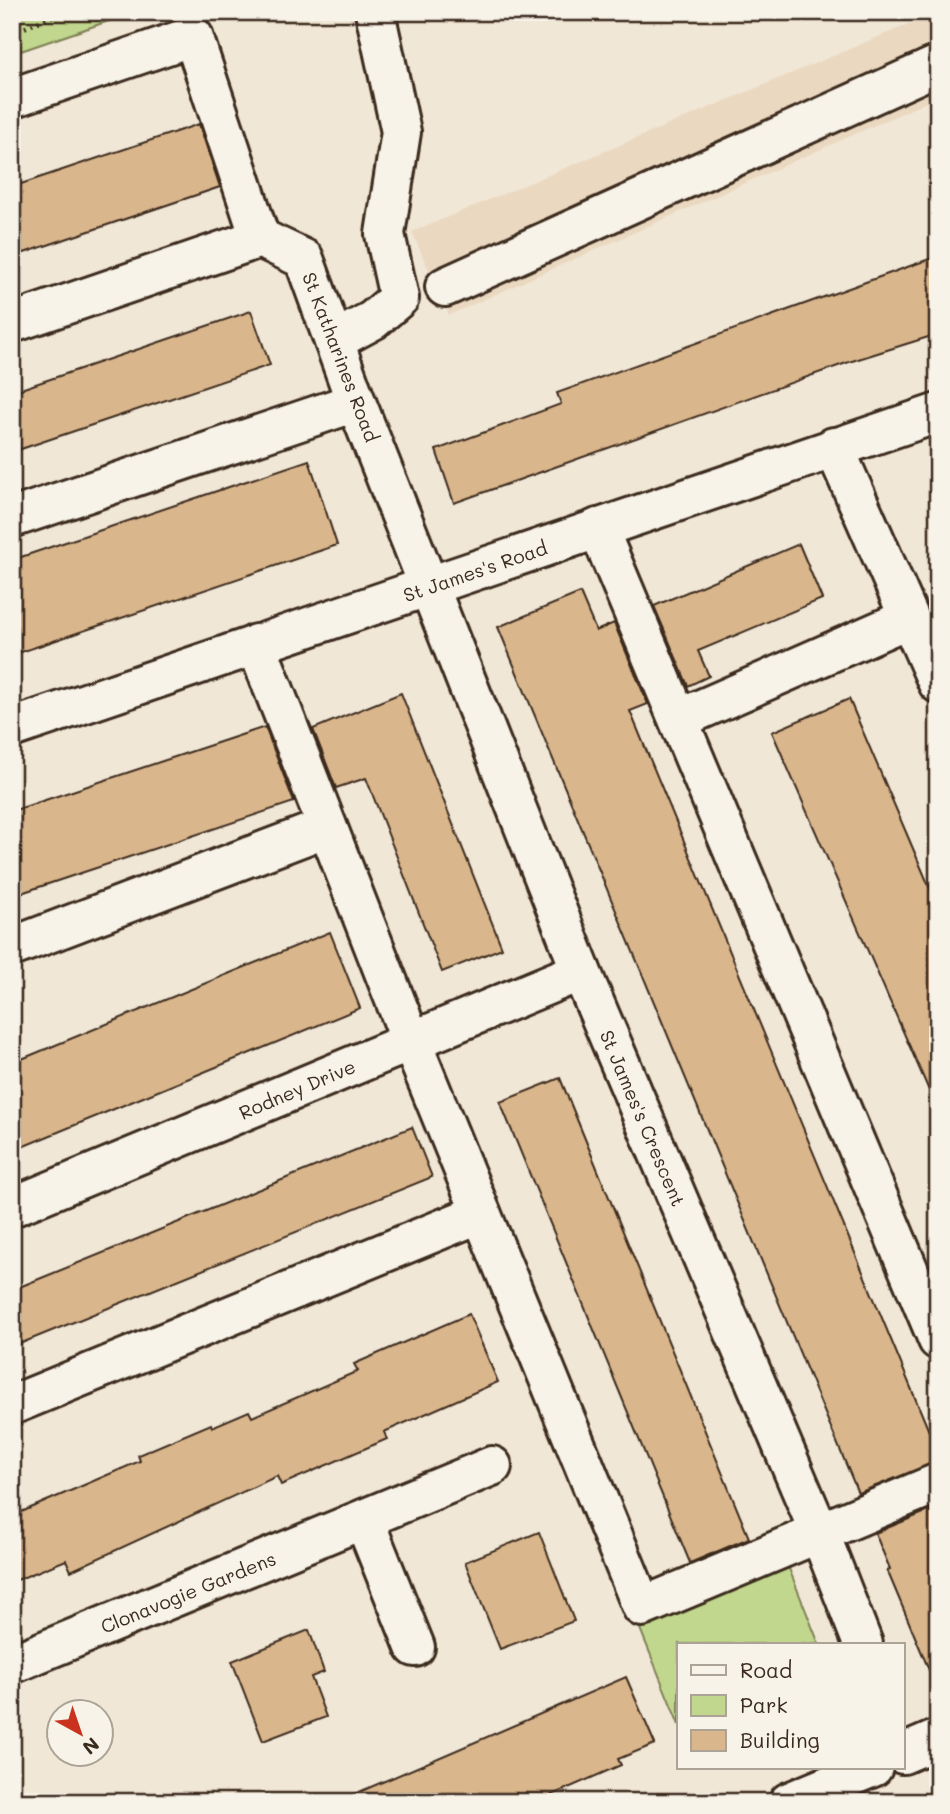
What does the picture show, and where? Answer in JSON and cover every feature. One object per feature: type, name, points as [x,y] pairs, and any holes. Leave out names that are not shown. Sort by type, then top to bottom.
[{"type":"street","points":[[334,341],[373,320],[399,298],[385,234],[401,132],[375,12]]},
{"type":"street","points":[[12,97],[193,36],[260,238],[12,323]]},
{"type":"street","points":[[445,287],[938,65]]},
{"type":"street","name":"St Katharines Road","points":[[260,238],[304,259],[356,402],[432,588]]},
{"type":"street","points":[[12,518],[356,402]]},
{"type":"street","name":"St James's Road","points":[[12,728],[256,644],[432,588],[598,528],[938,414]]},
{"type":"street","points":[[835,447],[909,618],[934,662]]},
{"type":"street","points":[[598,528],[938,1340]]},
{"type":"street","name":"St James's Crescent","points":[[432,588],[581,971],[820,1534],[863,1643]]},
{"type":"street","points":[[679,719],[909,618]]},
{"type":"street","points":[[256,644],[411,1041],[642,1607],[938,1483]]},
{"type":"street","points":[[12,947],[327,827]]},
{"type":"street","name":"Rodney Drive","points":[[12,1207],[581,971]]},
{"type":"street","points":[[12,1405],[481,1213]]},
{"type":"street","name":"Clonavogie Gardens","points":[[12,1664],[492,1466]]},
{"type":"street","points":[[364,1520],[415,1647]]},
{"type":"street","points":[[789,1802],[868,1769]]},
{"type":"path","points":[[12,33],[62,12]]},
{"type":"shaded area","points":[[938,12],[938,97],[449,315],[412,232]]},
{"type":"green space","points":[[12,12],[135,12],[12,54]]},
{"type":"green space","points":[[788,1566],[819,1643],[677,1643],[677,1720],[639,1626]]},
{"type":"building","points":[[199,124],[220,187],[12,257],[12,187]]},
{"type":"building","points":[[938,256],[938,334],[852,361],[454,503],[436,450],[561,404],[557,393]]},
{"type":"building","points":[[251,311],[270,365],[12,452],[12,392]]},
{"type":"building","points":[[309,460],[337,545],[12,655],[12,560]]},
{"type":"building","points":[[799,544],[822,599],[698,651],[709,676],[688,686],[654,606]]},
{"type":"building","points":[[580,593],[596,631],[614,623],[648,704],[630,711],[938,1453],[938,1462],[858,1493],[498,627]]},
{"type":"building","points":[[401,693],[502,948],[442,972],[366,778],[336,788],[313,729]]},
{"type":"building","points":[[849,699],[938,907],[938,1111],[772,732]]},
{"type":"building","points":[[265,727],[294,802],[12,896],[12,811]]},
{"type":"building","points":[[330,932],[360,1008],[12,1151],[12,1063]]},
{"type":"building","points":[[560,1078],[749,1538],[690,1563],[500,1102]]},
{"type":"building","points":[[412,1127],[432,1177],[12,1347],[12,1290]]},
{"type":"building","points":[[469,1314],[498,1382],[384,1432],[387,1439],[281,1485],[277,1476],[71,1571],[66,1560],[12,1582],[12,1516],[140,1461],[138,1455],[211,1424],[212,1427],[249,1411],[252,1417],[358,1371],[354,1364]]},
{"type":"building","points":[[938,1507],[937,1689],[887,1570],[890,1569],[875,1533]]},
{"type":"building","points":[[539,1532],[574,1621],[500,1649],[465,1562]]},
{"type":"building","points":[[309,1630],[324,1672],[311,1677],[326,1717],[263,1741],[232,1661]]},
{"type":"building","points":[[626,1677],[655,1744],[618,1759],[621,1765],[536,1802],[336,1802]]}]
